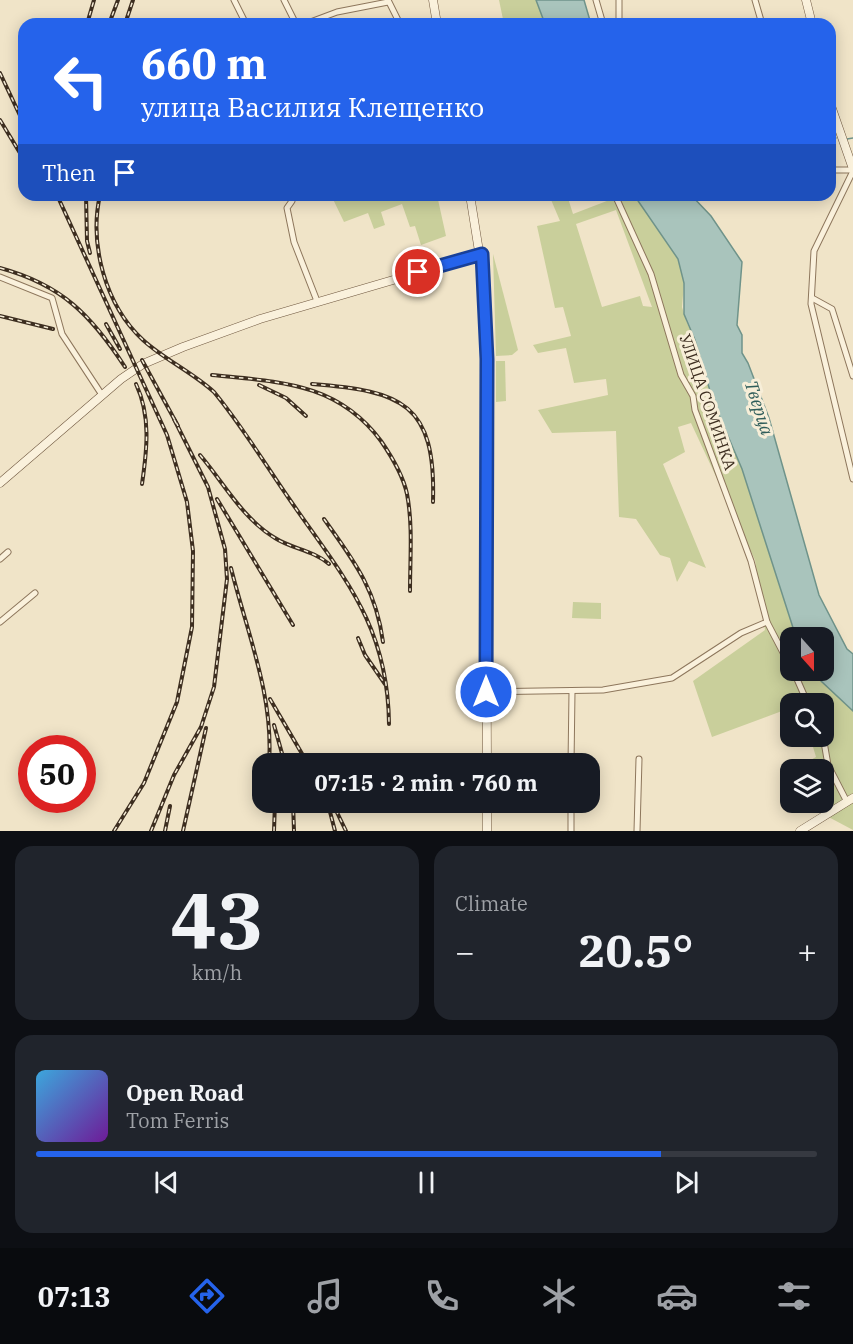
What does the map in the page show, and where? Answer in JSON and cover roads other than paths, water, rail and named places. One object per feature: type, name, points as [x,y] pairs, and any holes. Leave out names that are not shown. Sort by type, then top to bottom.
[{"type":"street","points":[[234,0],[243,18]]},
{"type":"street","points":[[284,0],[293,18]]},
{"type":"street","points":[[432,0],[436,18]]},
{"type":"street","points":[[596,0],[601,18]]},
{"type":"street","points":[[619,0],[619,18]]},
{"type":"street","points":[[755,0],[760,18]]},
{"type":"street","points":[[806,0],[810,18]]},
{"type":"street","points":[[321,18],[337,12],[388,1],[397,18]]},
{"type":"street","points":[[836,121],[853,170],[814,251],[811,303],[853,479]]},
{"type":"street","points":[[836,170],[853,170]]},
{"type":"street","points":[[292,201],[287,208],[294,242],[317,301]]},
{"type":"street","points":[[472,201],[482,254],[487,359],[487,753]]},
{"type":"street","name":"УЛИЦА СОМИНКА","points":[[618,201],[651,274],[681,375],[693,396],[695,410],[751,561],[767,622],[780,647]]},
{"type":"street","points":[[0,483],[136,368],[183,346],[317,301],[482,254]]},
{"type":"street","points":[[0,277],[52,298],[62,334],[102,395]]},
{"type":"street","points":[[812,298],[832,309],[853,376]]},
{"type":"street","points":[[0,559],[8,552]]},
{"type":"street","points":[[0,622],[34,593]]},
{"type":"street","points":[[486,692],[545,689],[572,692],[603,690],[672,678],[741,633],[767,622]]},
{"type":"street","points":[[571,753],[572,692]]},
{"type":"street","points":[[800,831],[850,800],[828,765],[825,747]]},
{"type":"street","points":[[637,831],[639,759]]},
{"type":"street","points":[[487,813],[487,831]]},
{"type":"street","points":[[571,813],[571,831]]},
{"type":"water","points":[[536,0],[584,0],[589,18],[543,18]]},
{"type":"water","name":"Тверца","points":[[638,201],[697,201],[711,216],[742,262],[737,325],[742,335],[742,353],[769,418],[819,595],[847,649],[853,654],[853,711],[821,681],[834,681],[834,627],[793,627],[742,469],[713,401],[695,340],[684,314],[684,283],[678,259]]},
{"type":"waterway","points":[[847,139],[853,138]]},
{"type":"railway","points":[[89,18],[94,0]]},
{"type":"railway","points":[[111,18],[118,0]]},
{"type":"railway","points":[[127,18],[133,0]]},
{"type":"railway","points":[[0,73],[18,111]]},
{"type":"railway","points":[[0,120],[18,150]]},
{"type":"railway","points":[[60,201],[167,435],[187,502],[193,551],[192,627],[177,702],[144,783],[114,831]]},
{"type":"railway","points":[[86,201],[87,241],[90,253]]},
{"type":"railway","points":[[99,201],[97,214],[99,253],[103,273],[119,309],[143,340],[214,392],[328,553],[359,603],[371,629],[381,658],[387,689],[389,724]]},
{"type":"railway","points":[[0,268],[41,283],[73,304],[100,332],[125,367]]},
{"type":"railway","points":[[0,316],[53,329]]},
{"type":"railway","points":[[106,324],[120,349]]},
{"type":"railway","points":[[142,360],[178,426]]},
{"type":"railway","points":[[212,375],[283,383],[305,388],[326,396],[364,422],[389,453],[405,487],[411,530],[410,591]]},
{"type":"railway","points":[[136,384],[146,421],[142,484]]},
{"type":"railway","points":[[312,384],[369,391],[391,398],[407,408],[420,423],[428,443],[433,502]]},
{"type":"railway","points":[[259,385],[286,398],[306,416]]},
{"type":"railway","points":[[151,831],[174,775],[201,727],[214,687],[227,579],[225,549],[208,487],[174,419]]},
{"type":"railway","points":[[200,455],[243,510],[263,530],[282,542],[323,559],[329,564]]},
{"type":"railway","points":[[217,499],[293,625]]},
{"type":"railway","points":[[324,519],[362,576],[375,606],[383,642]]},
{"type":"railway","points":[[231,568],[263,689],[269,753]]},
{"type":"railway","points":[[358,638],[365,655],[385,684]]},
{"type":"railway","points":[[270,699],[302,753]]},
{"type":"railway","points":[[274,725],[282,753]]},
{"type":"railway","points":[[183,831],[206,728]]},
{"type":"railway","points":[[165,831],[170,806]]},
{"type":"railway","points":[[274,831],[275,813]]},
{"type":"railway","points":[[293,813],[294,831]]},
{"type":"railway","points":[[330,813],[335,831]]},
{"type":"railway","points":[[337,813],[346,831]]}]
